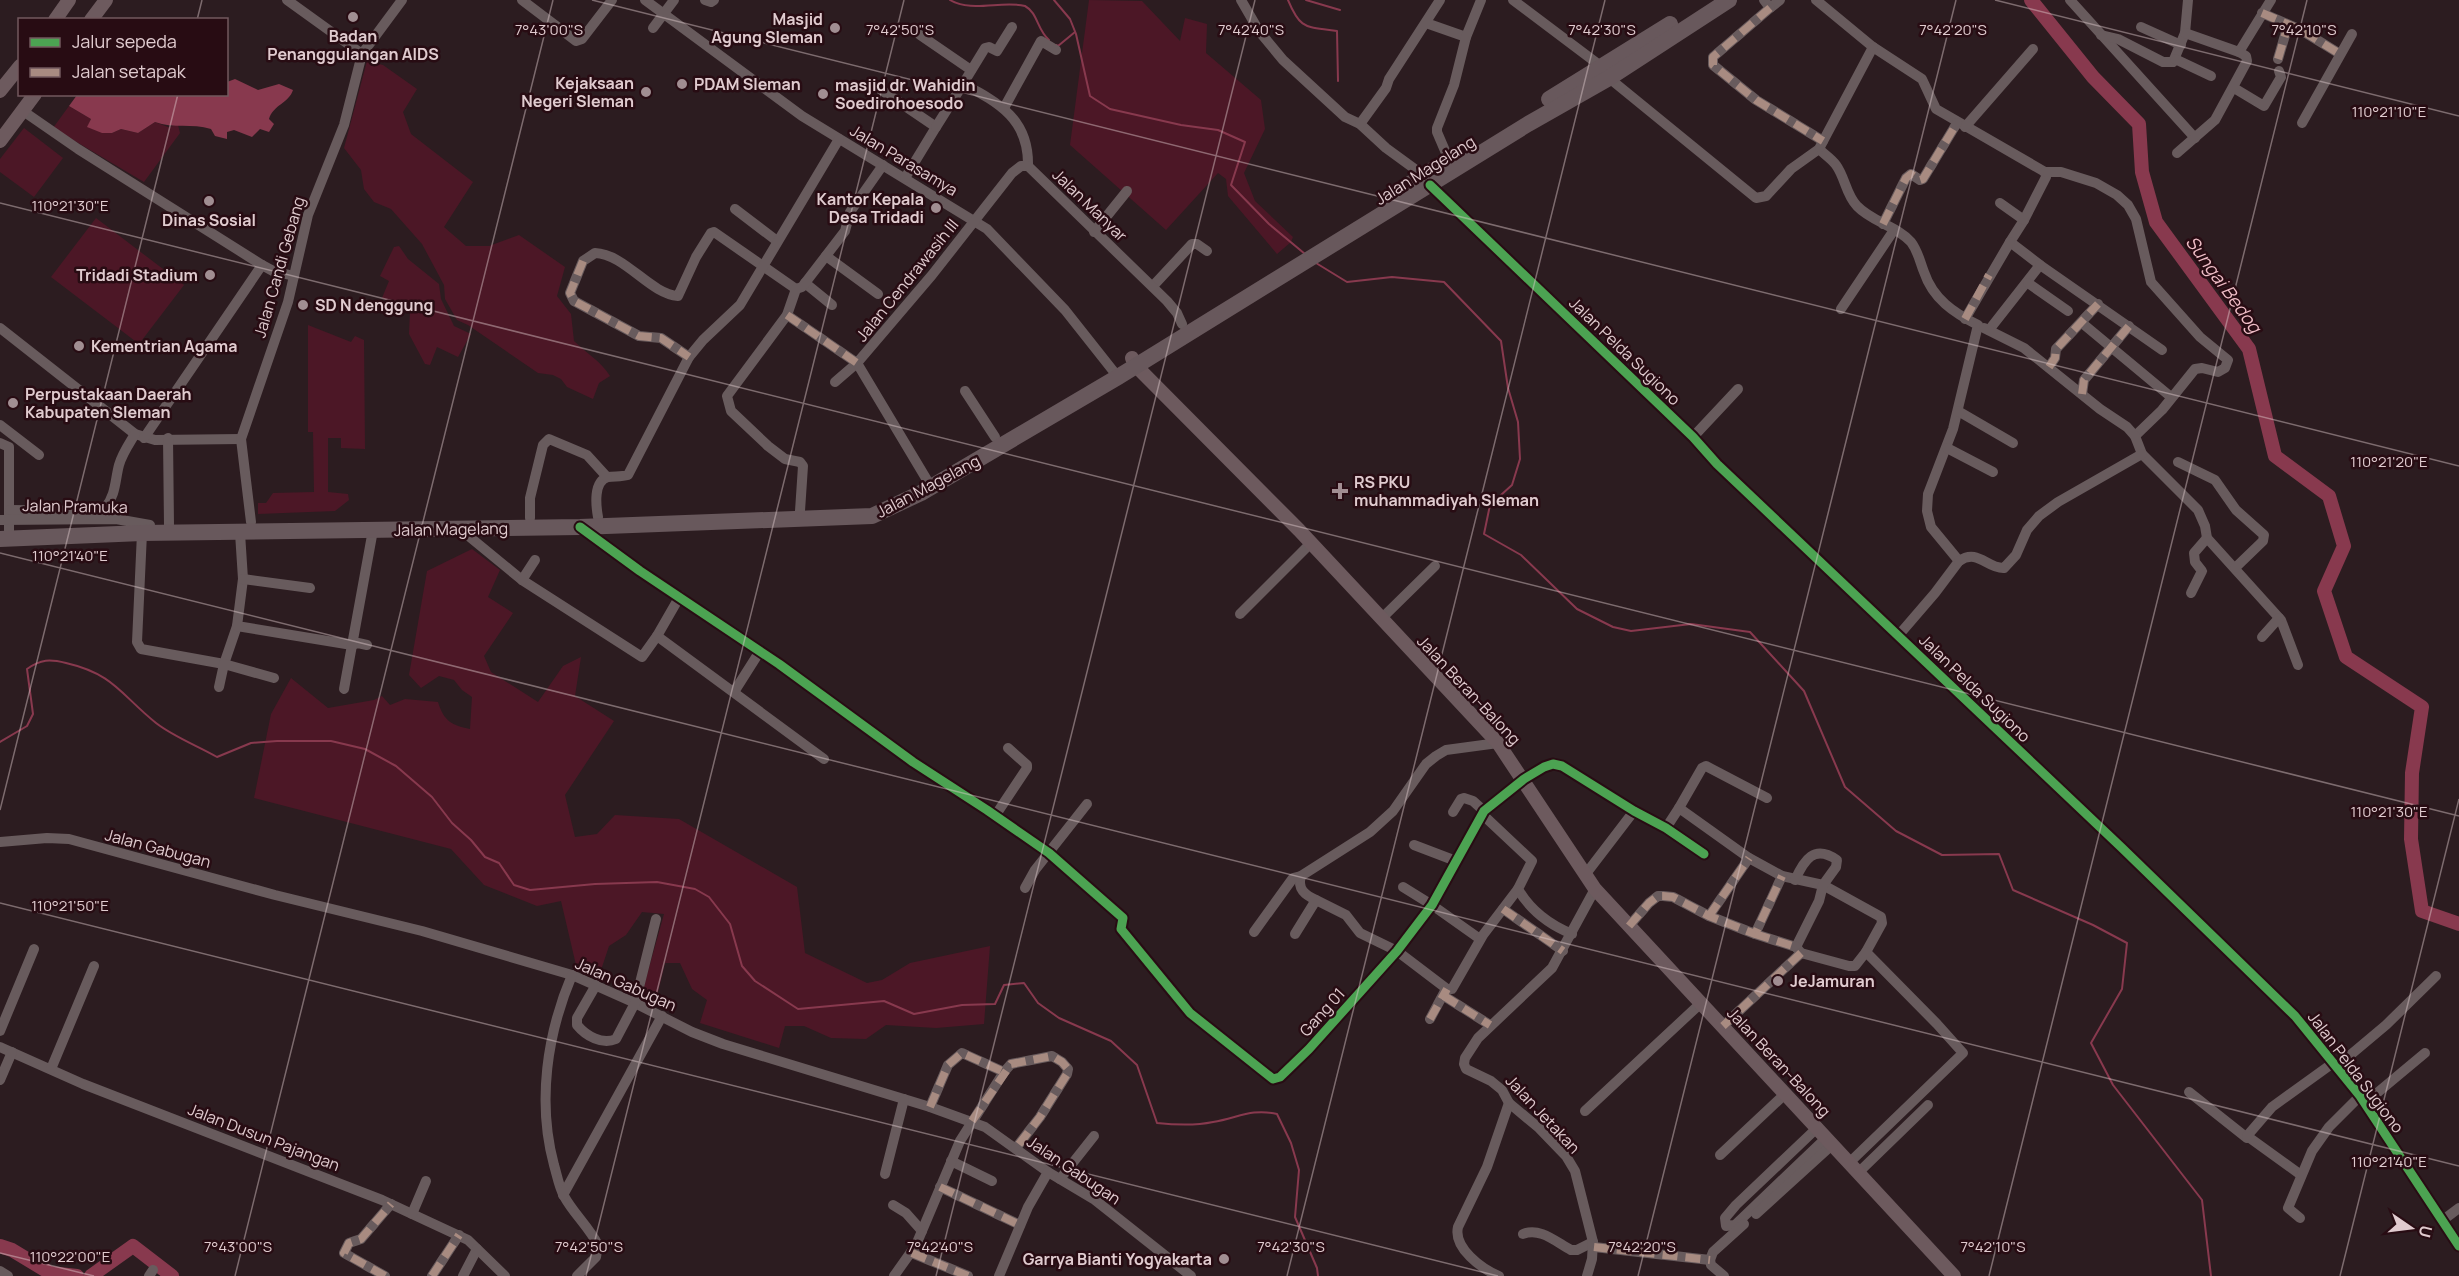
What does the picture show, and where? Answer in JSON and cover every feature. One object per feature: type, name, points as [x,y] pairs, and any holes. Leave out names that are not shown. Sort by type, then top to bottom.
[{"type":"highway","name":"Jalan Magelang","points":[[1134,362],[1182,324],[1605,72],[1710,0]]},
{"type":"highway","name":"Jalan Magelang","points":[[1637,51],[1729,0]]},
{"type":"highway","name":"Jalan Magelang","points":[[5,525],[146,529],[313,526],[800,511],[850,509],[873,505],[892,499],[927,480],[995,437],[1134,362],[1426,180],[1449,160],[1605,72]]},
{"type":"highway","name":"Jalan Magelang","points":[[313,526],[372,530],[580,527],[872,516],[921,493],[1114,373]]},
{"type":"highway","name":"Jalan Magelang","points":[[146,529],[169,525],[245,527]]},
{"type":"main road","points":[[56,18],[69,0]]},
{"type":"main road","points":[[92,18],[106,0]]},
{"type":"main road","points":[[0,91],[18,68]]},
{"type":"main road","points":[[0,141],[33,96]]},
{"type":"main road","name":"Jalan Beran-Balong","points":[[1134,362],[1498,742],[1595,889],[1954,1276]]},
{"type":"street","name":"Jalan Candi Gebang","points":[[219,687],[237,626],[243,579],[245,527],[241,439],[288,302],[308,215],[344,125],[362,54],[402,0]]},
{"type":"street","points":[[522,0],[576,41],[582,39],[612,0]]},
{"type":"street","name":"Jalan Parasamya","points":[[645,0],[802,116],[975,220],[1000,242],[1065,310],[1114,373]]},
{"type":"street","points":[[653,28],[674,0]]},
{"type":"street","points":[[705,0],[711,2],[714,0]]},
{"type":"street","name":"Jalan Pelda Sugiono","points":[[1242,0],[1270,47],[1345,117],[1360,124],[1426,180],[1693,436],[1717,464],[2295,1016],[2362,1100],[2459,1246]]},
{"type":"street","points":[[1360,124],[1386,88],[1389,79],[1440,0]]},
{"type":"street","points":[[1449,160],[1437,128],[1454,85],[1466,37],[1481,0]]},
{"type":"street","points":[[1513,0],[1605,72],[1756,198],[1766,196],[1791,169],[1821,145],[1874,47]]},
{"type":"street","points":[[1780,0],[1767,4],[1713,57],[1713,65],[1756,100],[1821,145],[1836,165],[1856,206],[1912,243],[1924,274],[1938,298],[1952,312],[2024,348],[2127,427],[2142,454],[2198,510],[2207,538],[2285,626],[2298,664]]},
{"type":"street","points":[[1816,0],[1874,47],[1922,79],[1936,109],[2045,172],[2061,172],[2096,183],[2117,195],[2128,205],[2136,219],[2151,282],[2200,337],[2226,357],[2227,364],[2223,370],[2195,369],[2144,429],[2134,436]]},
{"type":"street","points":[[2070,0],[2195,138]]},
{"type":"street","points":[[2101,35],[2118,39],[2163,62],[2170,63],[2175,59],[2185,33],[2188,0]]},
{"type":"street","points":[[2239,52],[2271,0]]},
{"type":"street","points":[[291,1],[362,54]]},
{"type":"street","points":[[2262,13],[2340,54]]},
{"type":"street","points":[[1426,23],[1466,37]]},
{"type":"street","points":[[2278,59],[2288,25]]},
{"type":"street","points":[[905,178],[985,48],[989,47],[997,51],[1012,27]]},
{"type":"street","points":[[2141,27],[2181,45]]},
{"type":"street","points":[[2178,153],[2215,120],[2247,61],[2246,56],[2239,52],[2185,33]]},
{"type":"street","points":[[2302,123],[2352,34]]},
{"type":"street","points":[[920,35],[971,70]]},
{"type":"street","points":[[1004,108],[1041,41],[1056,50]]},
{"type":"street","points":[[1883,224],[1906,178],[1911,174],[1920,180],[1923,179],[1961,125],[2032,49]]},
{"type":"street","points":[[2175,59],[2211,76]]},
{"type":"street","points":[[2234,88],[2264,106],[2281,77],[2278,71]]},
{"type":"street","points":[[963,84],[1004,108],[1023,131],[1028,166]]},
{"type":"street","points":[[880,89],[936,127]]},
{"type":"street","points":[[22,111],[262,265],[273,271],[294,276]]},
{"type":"street","points":[[598,517],[595,503],[603,480],[607,477],[628,475],[689,357],[703,340],[740,305],[839,139]]},
{"type":"street","points":[[800,511],[803,466],[800,462],[785,459],[768,446],[731,411],[726,401],[727,396],[787,315],[801,286],[845,231],[849,212],[883,165]]},
{"type":"street","name":"Jalan Manyar","points":[[975,220],[1012,173],[1022,166],[1028,166],[1153,286],[1177,313],[1182,324]]},
{"type":"street","points":[[1965,319],[2024,220],[2046,177],[2045,172]]},
{"type":"street","points":[[1094,231],[1127,191]]},
{"type":"street","points":[[2000,203],[2024,220]]},
{"type":"street","points":[[735,209],[777,241]]},
{"type":"street","name":"Jalan Cendrawasih III","points":[[927,480],[857,363],[932,275],[975,220]]},
{"type":"street","points":[[1841,309],[1894,230]]},
{"type":"street","points":[[689,357],[661,338],[639,336],[574,301],[570,293],[584,261],[595,253],[613,257],[649,282],[678,296],[696,257],[711,233],[714,232],[762,265],[832,305]]},
{"type":"street","points":[[2010,242],[2162,350]]},
{"type":"street","points":[[1153,286],[1192,244],[1197,244],[1207,251]]},
{"type":"street","points":[[826,256],[878,294]]},
{"type":"street","points":[[140,436],[262,265]]},
{"type":"street","points":[[1959,561],[1931,527],[1927,511],[1928,494],[1947,448],[1984,328],[2028,283],[2040,265]]},
{"type":"street","points":[[2028,283],[2068,311]]},
{"type":"street","points":[[2049,368],[2055,358],[2056,349],[2098,304]]},
{"type":"street","points":[[787,315],[857,363],[835,382]]},
{"type":"street","points":[[2082,323],[2171,397]]},
{"type":"street","points":[[2082,394],[2081,386],[2084,380],[2129,326]]},
{"type":"street","points":[[0,328],[140,436],[155,440],[168,438],[241,439]]},
{"type":"street","points":[[1693,436],[1738,389]]},
{"type":"street","points":[[965,391],[995,437]]},
{"type":"street","points":[[1958,411],[2013,443]]},
{"type":"street","points":[[4,428],[5,525]]},
{"type":"street","points":[[4,428],[39,455]]},
{"type":"street","name":"Jalan Pramuka","points":[[5,525],[105,508],[115,488],[119,465],[125,449],[140,436]]},
{"type":"street","points":[[168,438],[169,525]]},
{"type":"street","points":[[530,518],[530,498],[543,445],[549,439],[587,455],[607,477]]},
{"type":"street","points":[[1947,448],[1993,472]]},
{"type":"street","points":[[1898,636],[1959,561],[1971,555],[1999,569],[2004,568],[2016,555],[2026,530],[2039,516],[2058,502],[2142,454]]},
{"type":"street","points":[[2178,462],[2215,480],[2236,510],[2264,535],[2263,541],[2235,568]]},
{"type":"street","points":[[580,527],[760,651],[913,762],[1049,853]]},
{"type":"street","points":[[459,528],[522,580],[642,657],[680,596]]},
{"type":"street","points":[[146,529],[138,646],[141,649],[224,664],[274,678]]},
{"type":"street","points":[[344,689],[372,530]]},
{"type":"street","points":[[2192,592],[2202,571],[2195,562],[2194,553],[2207,538]]},
{"type":"street","points":[[1240,614],[1310,544]]},
{"type":"street","points":[[522,580],[535,560]]},
{"type":"street","points":[[1381,619],[1435,566]]},
{"type":"street","points":[[243,579],[310,588]]},
{"type":"street","points":[[2262,637],[2279,618]]},
{"type":"street","points":[[237,626],[352,645],[358,643],[367,645]]},
{"type":"street","points":[[657,636],[824,759]]},
{"type":"street","points":[[734,692],[760,651]]},
{"type":"street","points":[[1254,932],[1288,882],[1370,832],[1393,811],[1426,764],[1436,756],[1446,750],[1498,742]]},
{"type":"street","points":[[995,816],[1027,768],[1027,765],[1008,748]]},
{"type":"street","name":"Gang 01","points":[[1049,853],[1124,918],[1121,929],[1190,1012],[1276,1080],[1309,1049],[1397,951],[1432,905],[1483,813],[1524,779],[1544,767],[1553,764],[1562,766],[1666,828],[1704,854]]},
{"type":"street","points":[[1666,828],[1702,768],[1706,766],[1767,798]]},
{"type":"street","points":[[1430,1019],[1446,992],[1454,987],[1480,939],[1518,889],[1532,861],[1473,801],[1464,798],[1453,812]]},
{"type":"street","points":[[1025,888],[1035,870],[1087,804]]},
{"type":"street","points":[[1629,926],[1658,896],[1673,897],[1709,916],[1755,934],[1798,950],[1855,966],[1866,952],[1882,923],[1881,917],[1823,885],[1782,876],[1749,858],[1679,808]]},
{"type":"street","points":[[1585,875],[1634,811]]},
{"type":"street","name":"Jalan Gabugan","points":[[0,842],[69,839],[248,888],[422,931],[572,975],[692,1032],[723,1044],[930,1107],[985,1127],[1048,1172],[1095,1200],[1191,1276]]},
{"type":"street","points":[[1414,845],[1456,861]]},
{"type":"street","points":[[1723,1026],[1798,950],[1819,901],[1823,885],[1836,867],[1837,860],[1821,854],[1810,856],[1804,861],[1795,880]]},
{"type":"street","points":[[1709,916],[1749,858]]},
{"type":"street","points":[[1301,876],[1299,885],[1302,891],[1346,915],[1360,933],[1397,951],[1490,1025]]},
{"type":"street","points":[[1755,934],[1782,876]]},
{"type":"street","points":[[1403,887],[1480,939]]},
{"type":"street","points":[[1518,889],[1530,908],[1572,934]]},
{"type":"street","name":"Jalan Jetakan","points":[[1587,1276],[1594,1244],[1575,1172],[1566,1156],[1509,1102],[1502,1090],[1491,1081],[1466,1069],[1464,1064],[1478,1038],[1552,968],[1595,889]]},
{"type":"street","points":[[1295,934],[1316,900]]},
{"type":"street","points":[[1503,909],[1563,951]]},
{"type":"street","points":[[596,985],[577,1018],[577,1025],[599,1041],[610,1042],[616,1039],[635,1003],[656,919]]},
{"type":"street","points":[[0,1031],[34,950]]},
{"type":"street","points":[[1855,1167],[1963,1054],[1945,1032],[1866,952]]},
{"type":"street","points":[[51,1069],[94,966]]},
{"type":"street","points":[[572,975],[550,1044],[546,1118],[551,1153],[563,1195],[598,1245],[596,1257],[577,1276]]},
{"type":"street","points":[[2247,1138],[2248,1132],[2272,1107],[2334,1065],[2386,1025],[2436,976]]},
{"type":"street","points":[[1585,1111],[1701,1003]]},
{"type":"street","points":[[563,1195],[662,1016]]},
{"type":"street","name":"Jalan Dusun Pajangan","points":[[0,1047],[391,1204],[459,1236],[506,1276]]},
{"type":"street","points":[[0,1080],[12,1052]]},
{"type":"street","points":[[930,1107],[948,1065],[963,1053],[1004,1072]]},
{"type":"street","points":[[2300,1218],[2288,1208],[2312,1151],[2329,1127],[2425,1053]]},
{"type":"street","points":[[894,1276],[912,1252],[951,1161],[972,1122],[1004,1072],[1011,1064],[1052,1056],[1068,1069],[1059,1089],[1016,1148]]},
{"type":"street","points":[[2189,1092],[2247,1138],[2301,1175]]},
{"type":"street","points":[[1720,1155],[1785,1093]]},
{"type":"street","points":[[885,1174],[904,1099]]},
{"type":"street","points":[[1499,1276],[1482,1268],[1460,1244],[1456,1235],[1487,1167],[1509,1102]]},
{"type":"street","points":[[1855,1167],[1928,1105]]},
{"type":"street","points":[[1060,1179],[1094,1136]]},
{"type":"street","points":[[1826,1136],[1735,1225],[1726,1226],[1725,1218],[1736,1205],[1826,1136]]},
{"type":"street","points":[[1724,1276],[1711,1265],[1713,1252],[1826,1136]]},
{"type":"street","points":[[951,1161],[992,1181]]},
{"type":"street","points":[[999,1276],[1020,1225],[1048,1172]]},
{"type":"street","points":[[412,1214],[426,1181]]},
{"type":"street","points":[[940,1187],[1020,1225]]},
{"type":"street","points":[[385,1276],[344,1254],[349,1243],[362,1239],[391,1204]]},
{"type":"street","points":[[893,1204],[906,1213],[922,1231]]},
{"type":"street","points":[[2443,1220],[2459,1208]]},
{"type":"street","points":[[1523,1234],[1532,1230],[1538,1232],[1571,1250],[1594,1244],[1710,1260]]},
{"type":"street","points":[[432,1276],[459,1236]]},
{"type":"street","points":[[463,1276],[477,1249]]},
{"type":"street","points":[[912,1252],[968,1276]]},
{"type":"street","points":[[0,1271],[8,1276]]},
{"type":"shaded area","points":[[1089,0],[1142,1],[1180,41],[1185,18],[1207,24],[1206,53],[1261,100],[1265,129],[1244,173],[1255,201],[1293,237],[1291,242],[1277,254],[1228,196],[1226,179],[1218,173],[1166,230],[1070,145]]},
{"type":"shaded area","points":[[367,61],[383,65],[417,89],[403,112],[411,134],[473,182],[444,227],[466,246],[489,246],[519,235],[565,267],[557,296],[571,314],[574,341],[598,361],[610,376],[599,383],[593,399],[567,387],[561,379],[553,375],[538,373],[468,325],[457,320],[445,299],[444,285],[422,244],[391,209],[374,202],[364,189],[361,170],[344,148]]},
{"type":"shaded area","points":[[235,79],[258,90],[279,84],[293,90],[271,114],[269,119],[274,124],[269,132],[260,129],[252,137],[234,130],[227,132],[227,139],[215,136],[211,129],[204,127],[155,122],[138,133],[121,129],[112,133],[102,133],[87,127],[91,119],[69,106],[76,96],[228,96],[228,82]]},
{"type":"shaded area","points":[[69,106],[91,119],[88,126],[112,133],[121,129],[138,133],[155,122],[168,127],[178,125],[180,133],[144,182],[53,128]]},
{"type":"shaded area","points":[[24,128],[63,158],[34,197],[0,172],[0,159]]},
{"type":"shaded area","points":[[96,218],[184,285],[139,344],[51,277]]},
{"type":"shaded area","points":[[399,246],[408,259],[439,284],[441,299],[454,326],[471,334],[458,357],[437,347],[430,365],[425,364],[409,334],[410,312],[382,298],[389,281],[380,276],[394,247]]},
{"type":"shaded area","points":[[308,325],[351,342],[355,336],[364,340],[365,449],[341,448],[341,438],[328,438],[328,492],[348,494],[349,500],[335,511],[258,514],[258,503],[266,503],[273,493],[314,492],[313,432],[308,432]]},
{"type":"shaded area","points":[[472,549],[500,570],[488,597],[513,613],[484,656],[491,672],[538,702],[563,666],[581,657],[575,696],[614,721],[565,795],[575,837],[597,834],[615,815],[679,819],[797,887],[805,953],[867,983],[882,980],[910,963],[990,946],[984,1024],[936,1028],[886,1025],[866,1039],[831,1038],[804,1026],[785,1026],[779,1048],[700,1023],[707,1000],[692,989],[680,963],[665,963],[655,1005],[640,1000],[664,914],[642,912],[626,935],[609,946],[598,979],[576,965],[561,901],[537,906],[484,885],[451,849],[254,798],[271,714],[291,678],[328,708],[374,700],[382,696],[390,705],[405,699],[438,702],[449,721],[470,729],[472,697],[454,680],[439,676],[421,688],[409,675],[427,571]]},
{"type":"waterway","points":[[950,0],[967,6],[1007,4],[1025,6],[1033,13],[1049,40]]},
{"type":"waterway","points":[[1054,0],[1070,19],[1076,34],[1090,96],[1110,109],[1181,125],[1218,130],[1245,142],[1231,185],[1269,224],[1305,254]]},
{"type":"waterway","points":[[1288,0],[1301,22],[1311,27],[1337,31],[1338,81]]},
{"type":"waterway","points":[[1306,0],[1340,10]]},
{"type":"waterway","name":"Sungai Bedog","points":[[2031,0],[2093,77],[2139,124],[2142,172],[2156,222],[2249,349],[2275,456],[2329,496],[2344,546],[2324,591],[2346,657],[2422,707],[2412,773],[2411,839],[2422,911],[2459,924]]},
{"type":"waterway","points":[[1056,45],[1058,46],[1075,32]]},
{"type":"waterway","points":[[1316,263],[1347,282],[1392,277],[1444,282],[1501,341],[1508,388],[1518,422],[1520,459],[1512,485],[1490,505],[1484,534],[1521,555],[1577,609],[1613,627],[1631,631],[1691,624],[1750,632],[1804,691],[1845,787],[1896,831],[1942,855],[1999,854],[2013,890],[2093,925],[2127,943],[2122,989],[2091,1043],[2113,1085],[2202,1200],[2211,1276]]},
{"type":"waterway","points":[[0,742],[27,726],[33,714],[27,669],[46,661],[66,663],[106,679],[163,728],[217,757],[251,743],[277,741],[331,741],[365,749],[396,766],[432,797],[452,823],[485,857],[499,863],[514,885],[530,890],[595,884],[657,882],[695,889],[709,897],[730,924],[742,966],[755,981],[798,1009],[884,1001],[914,1014],[962,1005],[995,1004],[1004,985],[1024,983],[1038,1003],[1059,1018],[1111,1041],[1137,1065],[1157,1123],[1199,1124],[1252,1113],[1277,1114],[1291,1143],[1299,1170],[1295,1217],[1317,1268],[1318,1276]]},
{"type":"waterway","points":[[0,1246],[12,1250],[50,1273],[77,1276]]},
{"type":"waterway","points":[[91,1276],[133,1246],[172,1276]]},
{"type":"marked path","points":[[1770,8],[1713,57],[1713,65],[1756,100],[1823,141]]},
{"type":"marked path","points":[[2262,13],[2301,30],[2340,54]]},
{"type":"marked path","points":[[2278,59],[2288,25]]},
{"type":"marked path","points":[[1883,224],[1906,178],[1911,174],[1920,180],[1923,179],[1957,123]]},
{"type":"marked path","points":[[583,261],[570,293],[574,301],[639,336],[661,338],[689,357]]},
{"type":"marked path","points":[[1965,319],[1989,275]]},
{"type":"marked path","points":[[2049,367],[2055,358],[2056,349],[2098,304]]},
{"type":"marked path","points":[[787,315],[857,363]]},
{"type":"marked path","points":[[2082,394],[2084,380],[2129,326]]},
{"type":"marked path","points":[[1709,916],[1749,858]]},
{"type":"marked path","points":[[1629,926],[1649,903],[1658,896],[1663,896],[1673,897],[1709,916],[1755,934],[1782,876]]},
{"type":"marked path","points":[[1503,909],[1563,951]]},
{"type":"marked path","points":[[1755,934],[1796,947]]},
{"type":"marked path","points":[[1723,1026],[1801,953]]},
{"type":"marked path","points":[[1430,1019],[1447,989]]},
{"type":"marked path","points":[[1444,996],[1490,1025]]},
{"type":"marked path","points":[[930,1107],[948,1065],[962,1053],[1004,1072]]},
{"type":"marked path","points":[[972,1121],[1011,1064],[1052,1056],[1062,1062],[1068,1069],[1067,1074],[1040,1117],[1016,1148]]},
{"type":"marked path","points":[[940,1187],[1020,1225]]},
{"type":"marked path","points":[[385,1276],[344,1253],[349,1243],[361,1239],[391,1204]]},
{"type":"marked path","points":[[432,1276],[459,1235]]},
{"type":"marked path","points":[[1594,1247],[1710,1260]]},
{"type":"marked path","points":[[912,1253],[968,1276]]},
{"type":"cycle path","points":[[1430,185],[1693,437],[1717,464],[2121,847],[2295,1016],[2360,1096],[2459,1246]]},
{"type":"cycle path","points":[[580,527],[640,571],[779,664],[913,762],[1049,853],[1123,918],[1121,929],[1190,1013],[1273,1079],[1280,1077],[1309,1049],[1397,951],[1432,905],[1484,811],[1524,779],[1544,767],[1553,764],[1562,766],[1666,828],[1704,854]]},
{"type":"place","name":"Badan Penanggulangan AIDS","points":[[353,17]]},
{"type":"place","name":"Masjid Agung Sleman","points":[[835,28]]},
{"type":"place","name":"PDAM Sleman","points":[[682,84]]},
{"type":"place","name":"Kejaksaan Negeri Sleman","points":[[646,92]]},
{"type":"place","name":"masjid dr. Wahidin Soedirohoesodo","points":[[823,94]]},
{"type":"place","name":"Dinas Sosial","points":[[209,201]]},
{"type":"place","name":"Kantor Kepala Desa Tridadi","points":[[936,208]]},
{"type":"place","name":"Tridadi Stadium","points":[[210,275]]},
{"type":"place","name":"SD N denggung","points":[[303,305]]},
{"type":"place","name":"Kementrian Agama","points":[[79,346]]},
{"type":"place","name":"Perpustakaan Daerah Kabupaten Sleman","points":[[13,403]]},
{"type":"place","name":"RS PKU muhammadiyah Sleman","points":[[1340,491]]},
{"type":"place","name":"JeJamuran","points":[[1778,981]]},
{"type":"place","name":"Garrya Bianti Yogyakarta","points":[[1224,1259]]}]
